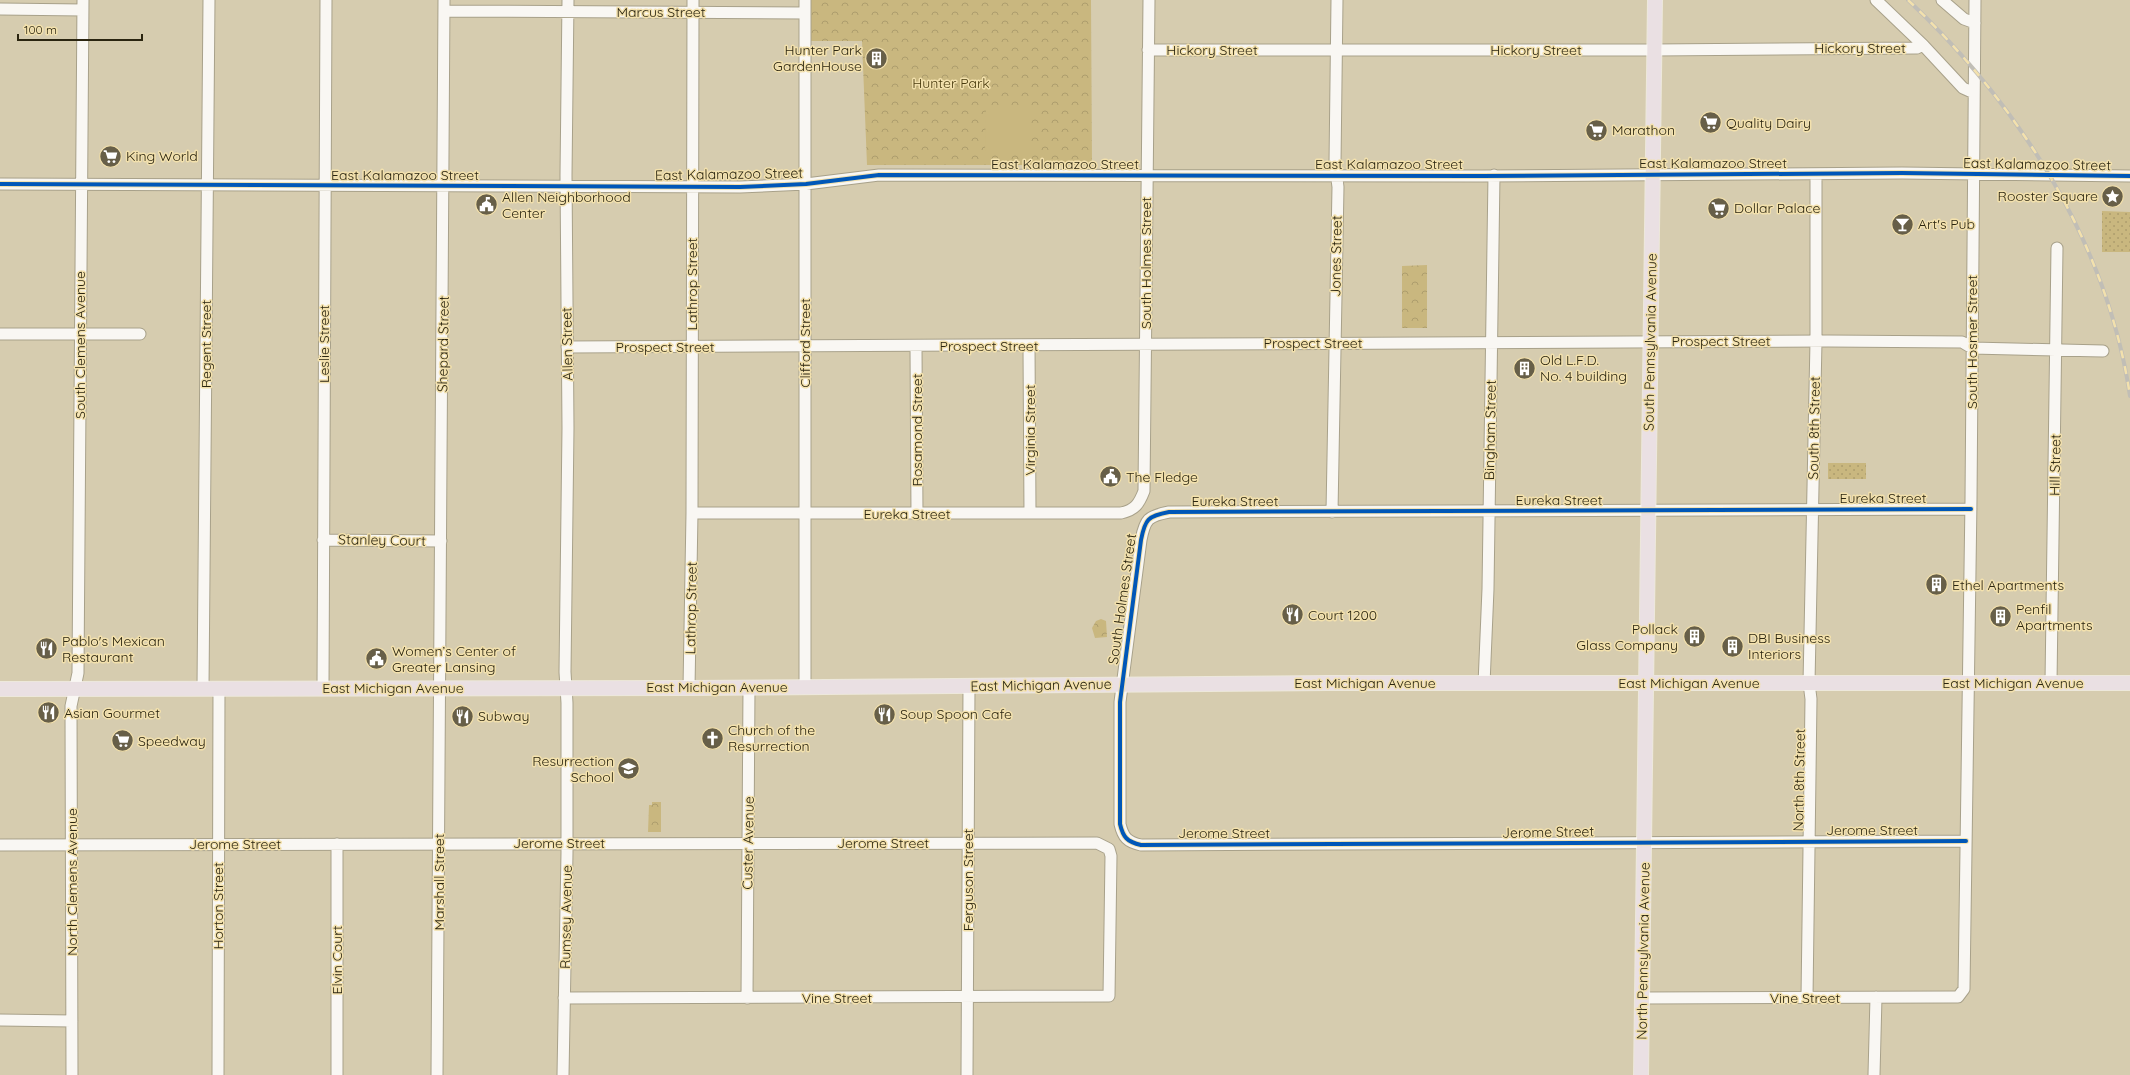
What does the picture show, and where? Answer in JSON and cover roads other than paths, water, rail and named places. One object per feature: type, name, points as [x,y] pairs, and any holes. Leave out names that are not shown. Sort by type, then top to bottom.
[{"type":"main road","name":"South Pennsylvania Avenue","points":[[1646,684],[1654,0]]},
{"type":"main road","name":"East Michigan Avenue","points":[[0,689],[689,688],[1121,684],[2130,683]]},
{"type":"main road","name":"North Pennsylvania Avenue","points":[[1641,1075],[1646,684]]},
{"type":"street","name":"Regent Street","points":[[203,688],[209,0]]},
{"type":"street","name":"Leslie Street","points":[[323,688],[326,0]]},
{"type":"street","name":"Allen Street","points":[[566,688],[568,0]]},
{"type":"street","name":"Lathrop Street","points":[[689,688],[692,513],[693,0]]},
{"type":"street","name":"Clifford Street","points":[[805,0],[805,687]]},
{"type":"street","name":"South Holmes Street","points":[[1121,513],[1130,511],[1136,507],[1144,491],[1146,175],[1149,0]]},
{"type":"street","name":"Jones Street","points":[[1332,512],[1335,343],[1337,0]]},
{"type":"street","points":[[1876,0],[1923,44],[1963,88],[1974,94]]},
{"type":"street","points":[[1942,0],[1964,19],[1975,23]]},
{"type":"street","name":"South Hosmer Street","points":[[1964,989],[1971,509],[1975,0]]},
{"type":"street","points":[[0,9],[83,5]]},
{"type":"street","name":"South Clemens Avenue","points":[[73,689],[78,673],[83,5]]},
{"type":"street","name":"Marcus Street","points":[[444,5],[568,11],[805,13]]},
{"type":"street","name":"Shepard Street","points":[[440,688],[444,5]]},
{"type":"street","name":"Hickory Street","points":[[1148,50],[1654,50],[1917,48],[1923,44]]},
{"type":"street","name":"South 8th Street","points":[[1809,683],[1816,341],[1816,174]]},
{"type":"street","name":"East Kalamazoo Street","points":[[0,184],[692,187],[806,184],[879,175],[1974,174],[2130,176]]},
{"type":"street","name":"Bingham Street","points":[[1484,684],[1486,669],[1494,175]]},
{"type":"street","name":"Hill Street","points":[[2051,683],[2057,248]]},
{"type":"street","points":[[0,334],[140,334]]},
{"type":"street","name":"Prospect Street","points":[[568,347],[1145,346],[1335,343],[1816,341],[1962,342],[1972,348],[2102,351]]},
{"type":"street","name":"Virginia Street","points":[[1029,346],[1030,513]]},
{"type":"street","name":"Rosamond Street","points":[[916,347],[917,514]]},
{"type":"street","name":"Eureka Street","points":[[1149,519],[1154,515],[1168,512],[1971,509]]},
{"type":"street","name":"Eureka Street","points":[[692,513],[1121,513]]},
{"type":"street","name":"South Holmes Street","points":[[1130,842],[1123,836],[1120,824],[1121,684],[1141,540],[1144,525],[1149,519]]},
{"type":"street","name":"Stanley Court","points":[[323,540],[441,541]]},
{"type":"street","name":"North 8th Street","points":[[1807,998],[1809,683]]},
{"type":"street","name":"Ferguson Street","points":[[967,1075],[969,686]]},
{"type":"street","name":"Custer Avenue","points":[[747,998],[749,687]]},
{"type":"street","name":"Horton Street","points":[[218,1075],[219,688]]},
{"type":"street","name":"Marshall Street","points":[[437,1075],[440,688]]},
{"type":"street","name":"Rumsey Avenue","points":[[563,1075],[567,844],[566,688]]},
{"type":"street","name":"North Clemens Avenue","points":[[72,1075],[71,706],[73,689]]},
{"type":"street","name":"Jerome Street","points":[[1130,842],[1143,845],[1966,841]]},
{"type":"street","name":"Jerome Street","points":[[0,845],[1097,843],[1109,849],[1112,856],[1109,996]]},
{"type":"street","name":"Elvin Court","points":[[337,844],[337,1075]]},
{"type":"street","name":"Vine Street","points":[[1643,998],[1958,997],[1964,989]]},
{"type":"street","name":"Vine Street","points":[[564,998],[1109,996]]},
{"type":"street","points":[[1874,1075],[1876,997]]},
{"type":"street","points":[[0,1020],[72,1021]]},
{"type":"railway","points":[[1908,0],[1948,41],[1986,85],[2021,131],[2052,180],[2079,231],[2101,284],[2118,339],[2130,396]]},
{"type":"place","name":"Hunter Park GardenHouse","points":[[877,58]]},
{"type":"place","name":"Quality Dairy","points":[[1710,123]]},
{"type":"place","name":"Marathon","points":[[1596,130]]},
{"type":"place","name":"King World","points":[[111,156]]},
{"type":"place","name":"Rooster Square","points":[[2113,196]]},
{"type":"place","name":"Allen Neighborhood Center","points":[[487,205]]},
{"type":"place","name":"Dollar Palace","points":[[1718,208]]},
{"type":"place","name":"Art's Pub","points":[[1903,224]]},
{"type":"place","name":"Old L.F.D. No. 4 building","points":[[1525,368]]},
{"type":"place","name":"The Fledge","points":[[1110,477]]},
{"type":"place","name":"Ethel Apartments","points":[[1937,585]]},
{"type":"place","name":"Court 1200","points":[[1293,615]]},
{"type":"place","name":"Penfil Apartments","points":[[2000,617]]},
{"type":"place","name":"Pollack Glass Company","points":[[1694,637]]},
{"type":"place","name":"DBI Business Interiors","points":[[1732,646]]},
{"type":"place","name":"Pablo's Mexican Restaurant","points":[[46,649]]},
{"type":"place","name":"Women’s Center of Greater Lansing","points":[[376,659]]},
{"type":"place","name":"Asian Gourmet","points":[[49,713]]},
{"type":"place","name":"Soup Spoon Cafe","points":[[884,714]]},
{"type":"place","name":"Subway","points":[[462,716]]},
{"type":"place","name":"Church of the Resurrection","points":[[712,738]]},
{"type":"place","name":"Speedway","points":[[123,741]]},
{"type":"place","name":"Resurrection School","points":[[629,769]]},
{"type":"park label","name":"Hunter Park","points":[[951,83]]}]
